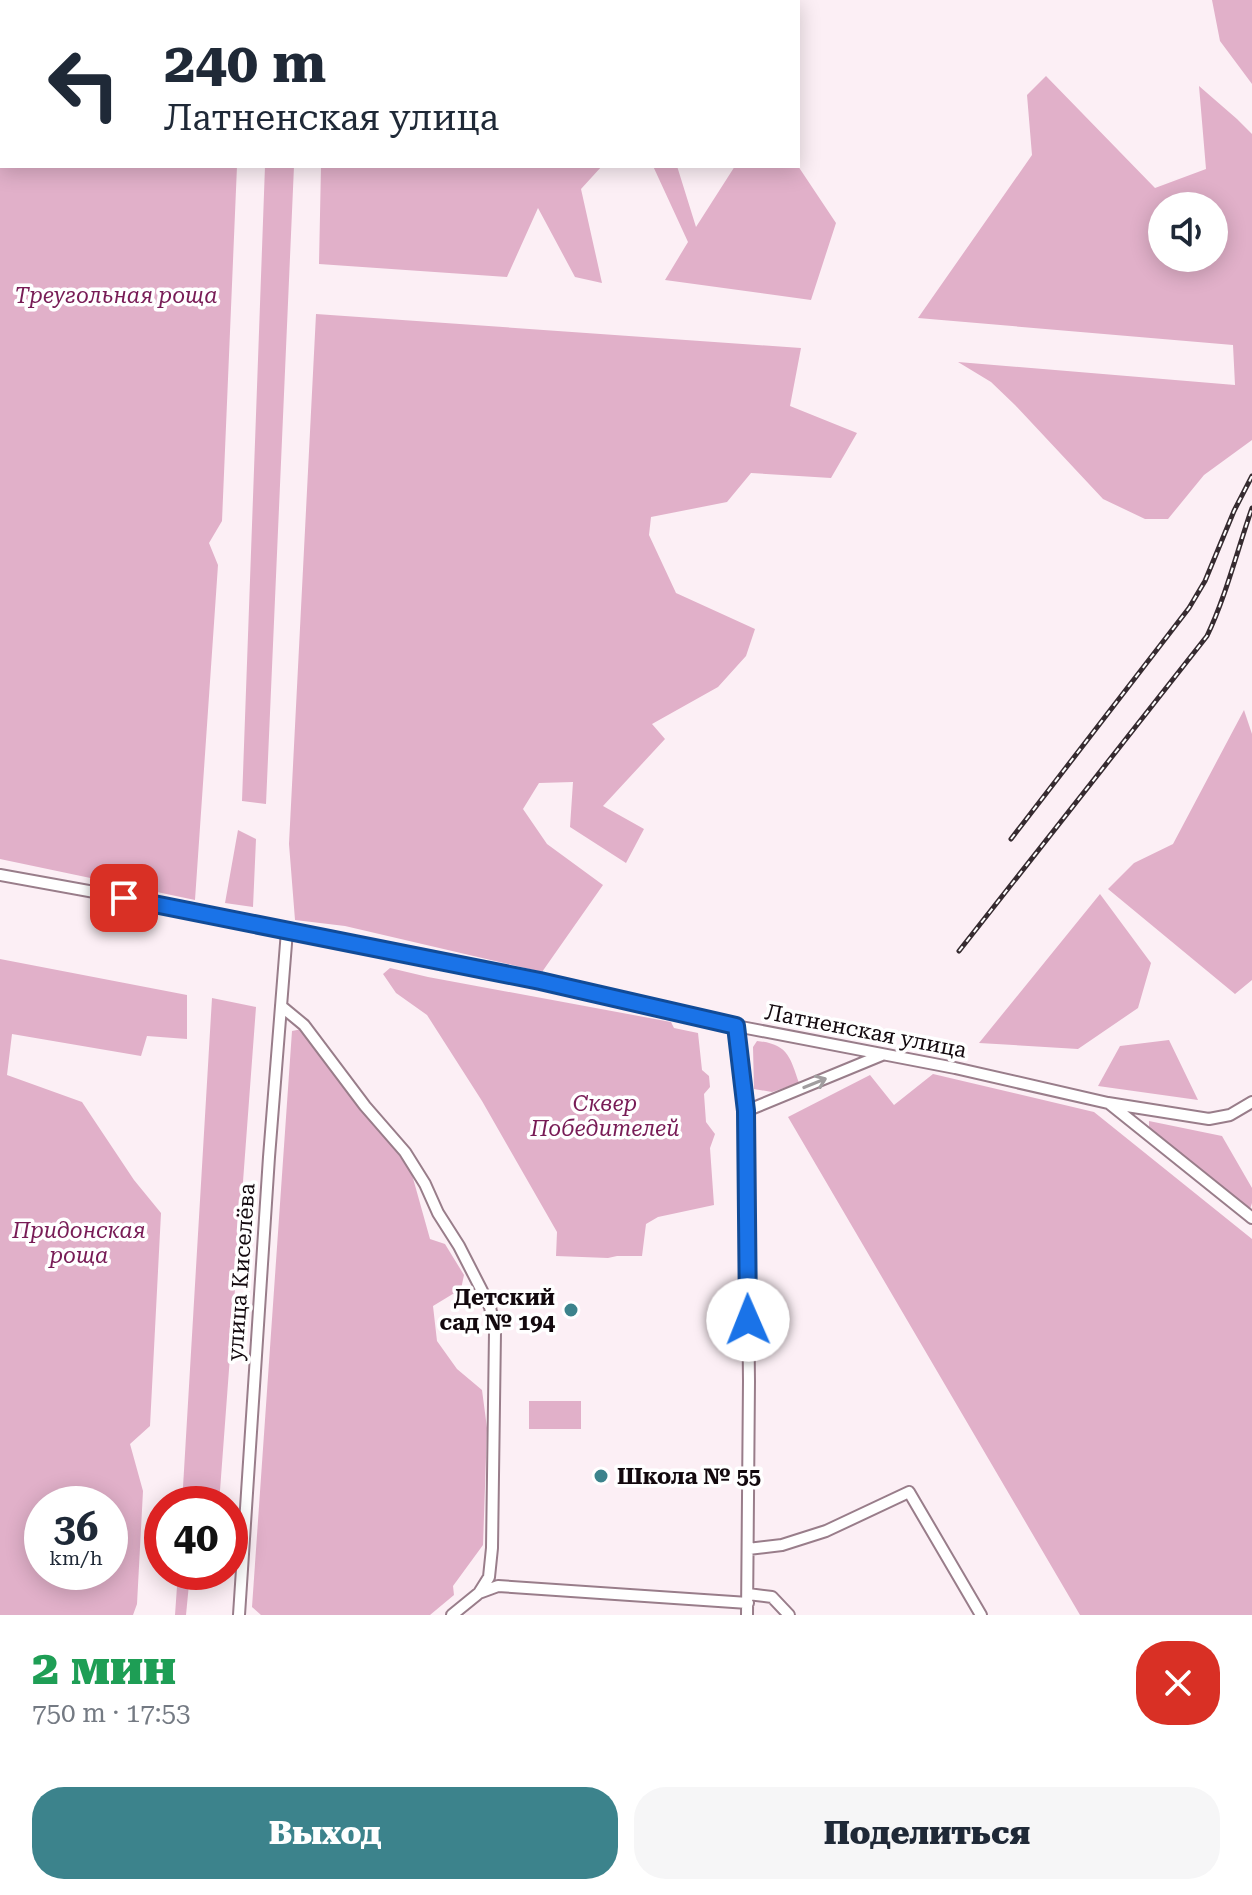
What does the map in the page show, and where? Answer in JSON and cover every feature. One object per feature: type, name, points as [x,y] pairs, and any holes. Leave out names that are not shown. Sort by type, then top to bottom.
[{"type":"street","name":"Латненская улица","points":[[0,875],[540,981],[736,1026],[955,1068],[1108,1103],[1209,1119],[1230,1115],[1252,1102]]},
{"type":"street","name":"улица Киселёва","points":[[239,1615],[287,931]]},
{"type":"street","points":[[281,1006],[304,1025],[365,1106],[405,1152],[490,1307],[495,1332],[489,1577],[479,1593],[452,1615]]},
{"type":"street","points":[[736,1026],[746,1111],[749,1370],[747,1615]]},
{"type":"street","points":[[746,1111],[884,1055]]},
{"type":"street","points":[[1108,1103],[1252,1218]]},
{"type":"street","points":[[748,1549],[782,1545],[816,1535],[909,1492],[981,1615]]},
{"type":"street","points":[[479,1593],[498,1586],[772,1597],[789,1615]]},
{"type":"green space","points":[[1212,0],[1252,0],[1252,84],[1220,41]]},
{"type":"green space","points":[[1046,76],[1155,188],[1206,169],[1199,86],[1252,134],[1252,440],[1204,475],[1168,519],[1145,519],[1103,499],[991,382],[958,362],[1235,385],[1233,345],[918,318],[1032,155],[1027,95]]},
{"type":"green space","name":"Треугольная роща","points":[[0,168],[237,168],[222,521],[209,543],[218,565],[195,900],[0,859]]},
{"type":"green space","points":[[265,168],[294,168],[266,804],[242,801]]},
{"type":"green space","points":[[321,168],[600,168],[581,189],[602,283],[575,277],[538,208],[507,277],[319,264]]},
{"type":"green space","points":[[654,168],[678,168],[696,227],[734,168],[799,168],[836,223],[811,300],[665,280],[688,242]]},
{"type":"green space","points":[[316,314],[801,348],[790,406],[857,433],[831,478],[751,473],[727,502],[651,517],[649,535],[676,593],[755,629],[746,656],[718,687],[652,724],[665,739],[603,806],[644,829],[626,863],[570,827],[573,782],[539,783],[523,809],[547,844],[603,885],[542,972],[345,926],[295,920],[289,844]]},
{"type":"green space","points":[[1244,710],[1252,734],[1252,980],[1235,994],[1108,889],[1134,863],[1173,844]]},
{"type":"green space","points":[[238,830],[256,839],[253,907],[225,903]]},
{"type":"green space","points":[[1100,894],[1151,963],[1138,1008],[1078,1049],[979,1043]]},
{"type":"green space","name":"Придонская роща","points":[[0,959],[187,995],[187,1039],[147,1036],[141,1056],[12,1034],[7,1075],[82,1102],[134,1180],[161,1213],[150,1426],[130,1444],[143,1491],[137,1604],[133,1615],[0,1615]]},
{"type":"green space","name":"Сквер Победителей","points":[[390,968],[671,1022],[674,1028],[698,1033],[702,1070],[709,1076],[710,1087],[704,1094],[706,1122],[715,1134],[710,1148],[714,1205],[658,1217],[646,1224],[642,1256],[556,1256],[557,1232],[482,1101],[427,1015],[396,993],[383,974]]},
{"type":"green space","points":[[212,998],[256,1007],[220,1486],[183,1486]]},
{"type":"green space","points":[[302,1029],[411,1171],[430,1239],[445,1244],[464,1275],[461,1289],[433,1306],[437,1341],[457,1369],[482,1390],[487,1428],[483,1545],[453,1586],[454,1595],[430,1615],[261,1615],[252,1607],[292,1031]]},
{"type":"green space","points":[[1169,1040],[1198,1100],[1098,1086],[1120,1046]]},
{"type":"green space","points":[[757,1041],[775,1045],[786,1053],[799,1083],[772,1092],[754,1089],[753,1047]]},
{"type":"green space","points":[[933,1074],[1094,1112],[1252,1239],[1252,1615],[1080,1615],[788,1117],[870,1075],[894,1105]]},
{"type":"green space","points":[[1149,1121],[1222,1136],[1252,1188],[1250,1209],[1149,1132]]},
{"type":"green space","points":[[529,1401],[581,1401],[581,1429],[529,1429]]},
{"type":"green space","points":[[177,1590],[188,1590],[186,1615],[175,1615]]},
{"type":"railway","points":[[1011,839],[1189,608],[1205,581],[1252,476]]},
{"type":"railway","points":[[959,951],[1207,636],[1252,508]]},
{"type":"place","name":"Детский сад № 194","points":[[571,1310]]},
{"type":"place","name":"Школа № 55","points":[[601,1476]]},
{"type":"route","points":[[124,898],[540,981],[736,1026],[746,1111],[748,1320]]}]
